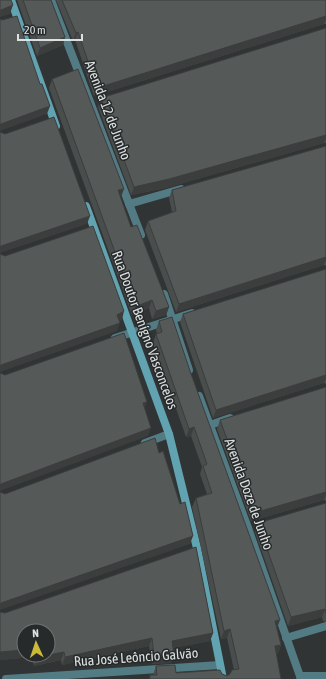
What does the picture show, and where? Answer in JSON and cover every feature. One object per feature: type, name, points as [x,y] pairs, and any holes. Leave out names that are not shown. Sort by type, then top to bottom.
[{"type":"main road","points":[[10,0],[14,18],[50,119],[59,132]]},
{"type":"main road","name":"Rua Doutor Benígno Vasconcelos","points":[[83,198],[90,229],[133,332],[169,434],[193,549],[223,679]]},
{"type":"street","name":"Avenida 12 de Junho","points":[[51,0],[95,102],[129,204],[143,240]]},
{"type":"street","points":[[129,204],[190,187]]},
{"type":"street","points":[[160,283],[174,319],[192,378]]},
{"type":"street","points":[[103,342],[202,310]]},
{"type":"street","name":"Avenida Doze de Junho","points":[[197,391],[252,527],[286,638],[300,677]]},
{"type":"street","points":[[210,425],[239,416]]},
{"type":"street","points":[[140,445],[169,434]]},
{"type":"street","points":[[286,638],[326,626]]},
{"type":"street","name":"Rua José Leôncio Galvão","points":[[6,679],[220,665]]},
{"type":"street","points":[[300,677],[326,676]]},
{"type":"building","points":[[0,0],[11,0],[13,5],[0,11]]},
{"type":"building","points":[[23,0],[51,0],[65,37],[40,48]]},
{"type":"building","points":[[62,0],[326,0],[326,16],[97,88],[78,32],[76,33]]},
{"type":"building","points":[[17,16],[40,84],[42,84],[50,106],[0,125],[0,19],[2,20]]},
{"type":"building","points":[[326,28],[326,135],[169,179],[134,187],[101,98]]},
{"type":"building","points":[[78,69],[124,189],[118,190],[131,227],[137,225],[169,307],[156,311],[152,300],[135,307],[52,79]]},
{"type":"building","points":[[54,117],[90,216],[0,247],[0,132],[5,134]]},
{"type":"building","points":[[326,146],[326,257],[179,304],[148,221],[176,211],[172,190]]},
{"type":"building","points":[[93,226],[124,311],[117,315],[120,323],[0,366],[0,254],[5,256]]},
{"type":"building","points":[[326,269],[326,375],[216,410],[183,314]]},
{"type":"building","points":[[172,317],[280,620],[275,621],[281,645],[275,646],[281,679],[150,679],[150,675],[157,675],[156,666],[175,665],[176,673],[220,670],[222,674],[227,676],[232,670],[239,669],[230,629],[224,631],[196,498],[212,493],[203,466],[207,464],[194,427],[189,429],[156,334],[162,332],[159,321]]},
{"type":"building","points":[[124,333],[147,402],[143,403],[151,428],[0,485],[0,373],[5,375]]},
{"type":"building","points":[[326,387],[326,492],[254,513],[220,420]]},
{"type":"building","points":[[155,438],[159,453],[163,451],[180,504],[185,502],[193,536],[1,603],[0,605],[0,492],[5,494]]},
{"type":"building","points":[[326,503],[326,613],[325,609],[291,617],[258,523]]},
{"type":"building","points":[[196,547],[213,633],[172,641],[174,655],[154,656],[152,638],[65,657],[64,652],[56,654],[56,623],[16,623],[16,651],[0,652],[0,612],[5,613]]}]
